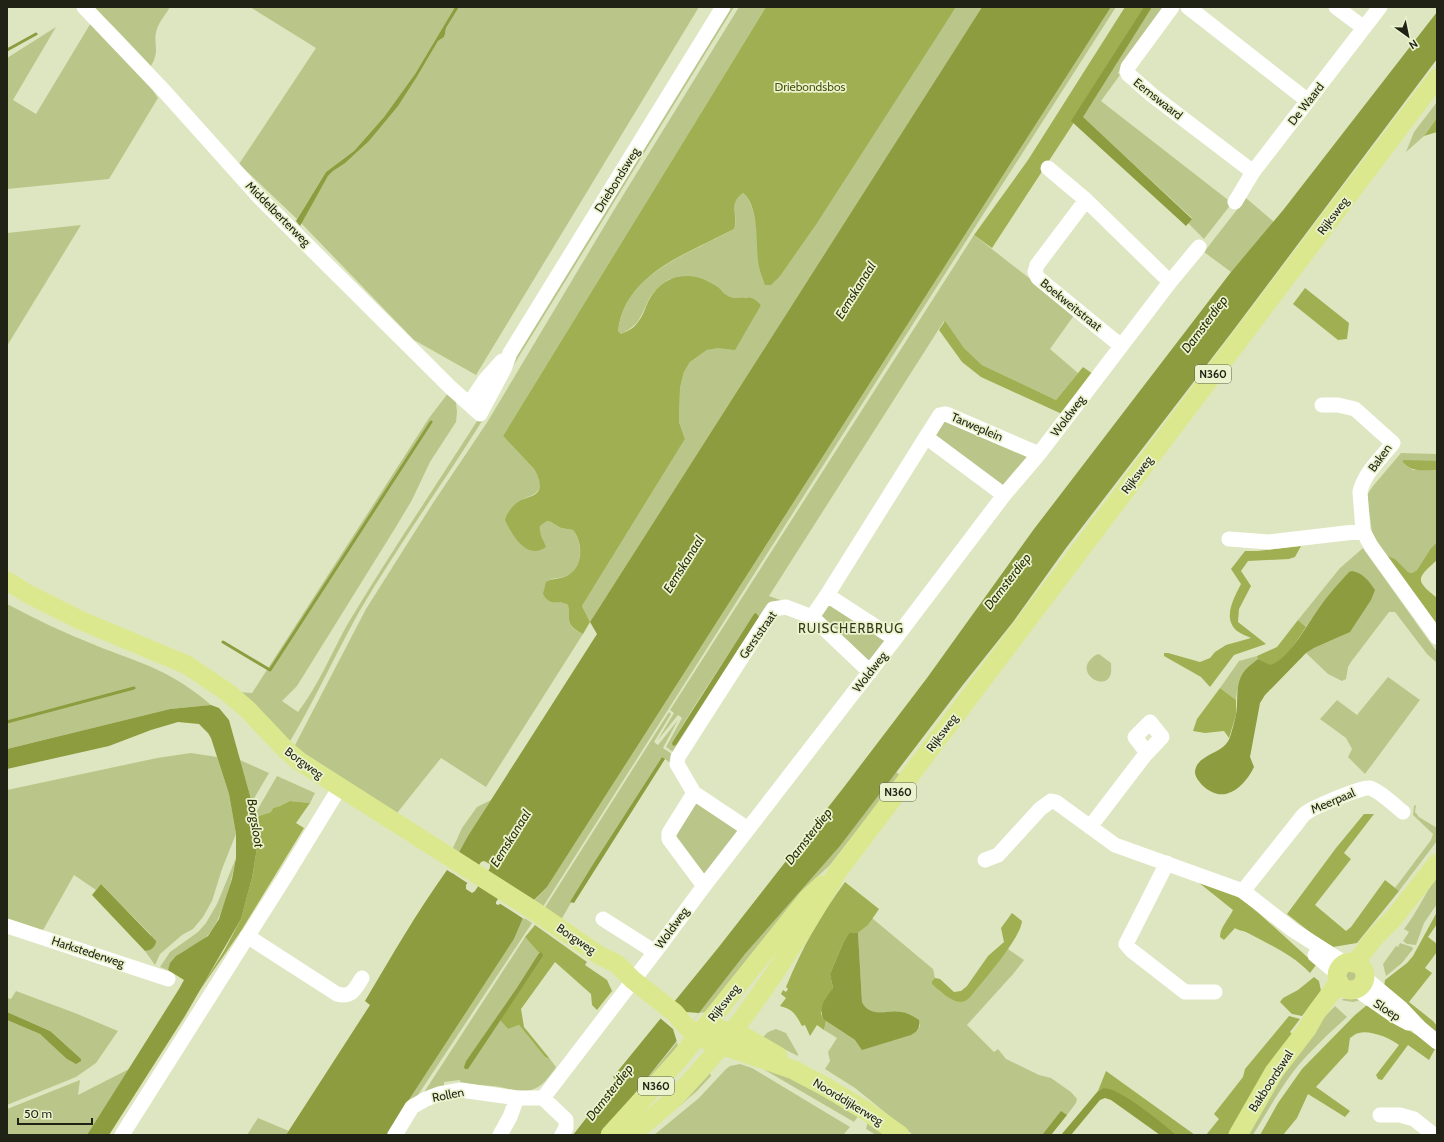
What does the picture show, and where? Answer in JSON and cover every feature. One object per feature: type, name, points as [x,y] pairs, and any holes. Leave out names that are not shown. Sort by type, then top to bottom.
[{"type":"main road","name":"Rijksweg","points":[[631,1135],[683,1090],[726,1038],[773,977],[838,871],[1437,78]]},
{"type":"main road","name":"Borgweg","points":[[7,582],[82,621],[187,665],[217,684],[237,700],[289,753],[599,955],[620,966],[633,980],[672,1011],[697,1027]]},
{"type":"main road","name":"Bakboordswal","points":[[1238,1135],[1274,1072],[1316,1013],[1351,976],[1366,965],[1394,918],[1437,862]]},
{"type":"main road","name":"Rijksweg","points":[[610,1135],[656,1086],[697,1027],[808,898],[838,871]]},
{"type":"main road","name":"Noorddijkerweg","points":[[697,1027],[726,1038],[826,1087],[866,1111],[900,1135]]},
{"type":"street","name":"Middelberterweg","points":[[84,7],[165,92],[260,198],[474,409]]},
{"type":"street","name":"Driebondsweg","points":[[474,409],[504,369],[510,353],[723,7]]},
{"type":"street","name":"Eemswaard","points":[[1172,7],[1128,67],[1128,74],[1152,95],[1253,172]]},
{"type":"street","points":[[1188,7],[1308,101]]},
{"type":"street","points":[[1336,7],[1364,28]]},
{"type":"street","name":"De Waard","points":[[1235,202],[1253,172],[1380,7]]},
{"type":"street","points":[[1048,168],[1086,200],[1170,282]]},
{"type":"street","name":"Boekweitstraat","points":[[1086,200],[1037,265],[1035,272],[1038,278],[1121,346]]},
{"type":"street","name":"Woldweg","points":[[543,1098],[704,886],[895,640],[1004,495],[1039,454],[1170,282],[1200,247]]},
{"type":"street","name":"Baken","points":[[1322,405],[1338,405],[1355,409],[1393,443],[1366,476],[1361,486],[1360,492],[1363,531],[1371,546],[1437,636]]},
{"type":"street","name":"Tarweplein","points":[[926,437],[940,415],[946,414],[1039,454]]},
{"type":"street","points":[[870,672],[812,617],[926,437],[1004,495]]},
{"type":"street","points":[[1229,539],[1269,542],[1363,531]]},
{"type":"street","points":[[827,595],[895,640]]},
{"type":"street","name":"Gerststraat","points":[[694,793],[677,764],[678,757],[773,609],[786,607],[812,617]]},
{"type":"street","points":[[1090,827],[1147,753]]},
{"type":"street","points":[[122,1135],[340,787]]},
{"type":"street","name":"Meerpaal","points":[[1243,891],[1298,822],[1307,812],[1314,808],[1356,791],[1369,788],[1376,791],[1403,812]]},
{"type":"street","points":[[704,886],[669,839],[669,833],[694,793],[748,829]]},
{"type":"street","points":[[985,860],[998,855],[1040,809],[1051,801],[1056,802],[1115,845],[1243,891],[1351,976]]},
{"type":"street","points":[[1167,863],[1126,944],[1131,950],[1185,992],[1215,992]]},
{"type":"street","points":[[603,919],[655,952]]},
{"type":"street","name":"Harkstederweg","points":[[7,926],[168,979]]},
{"type":"street","points":[[247,936],[337,994],[344,996],[352,992],[362,978]]},
{"type":"street","name":"Sloep","points":[[1351,976],[1395,1016],[1420,1028],[1437,1042]]},
{"type":"street","name":"Rollen","points":[[395,1135],[412,1107],[438,1094],[461,1090],[517,1098]]},
{"type":"street","points":[[500,1135],[510,1117],[517,1098],[543,1098],[566,1120],[566,1128],[562,1135]]},
{"type":"street","points":[[1380,1115],[1400,1116],[1414,1119],[1434,1135]]},
{"type":"shaded area","points":[[92,7],[170,7],[157,29],[155,38],[156,51],[151,66],[114,27]]},
{"type":"shaded area","points":[[250,7],[455,7],[415,74],[384,117],[354,151],[326,172],[297,219],[239,164],[316,48]]},
{"type":"shaded area","points":[[459,7],[699,7],[476,375],[414,340],[301,223],[328,176],[357,152],[418,75],[438,41],[444,37],[446,28]]},
{"type":"shaded area","points":[[730,7],[734,7],[507,376],[511,362]]},
{"type":"shaded area","points":[[739,7],[766,7],[503,436],[534,469],[540,482],[537,492],[522,500],[512,508],[544,540],[540,534],[540,526],[547,521],[561,528],[573,530],[579,541],[579,560],[574,571],[569,575],[551,579],[560,603],[565,603],[568,605],[571,625],[583,634],[486,787],[441,758],[397,813],[294,747],[366,609],[433,503],[488,421],[614,210]]},
{"type":"shaded area","points":[[956,7],[982,7],[590,622],[582,606],[685,439],[679,422],[680,388],[684,372],[690,362],[707,350],[717,347],[726,349],[761,305],[753,299],[746,297],[738,300],[727,296],[718,288],[670,279],[652,294],[636,324],[621,334],[618,331],[623,311],[633,294],[646,279],[662,267],[734,229],[736,219],[734,210],[735,202],[743,193],[752,207],[754,216],[757,236],[758,262],[938,34]]},
{"type":"shaded area","points":[[1111,7],[1116,7],[541,910],[533,902],[547,887]]},
{"type":"shaded area","points":[[1145,7],[1168,7],[1118,73],[1120,75],[1101,101],[1232,203],[1204,239],[1188,223],[1192,218],[1078,113]]},
{"type":"shaded area","points":[[92,21],[140,71],[158,98],[109,179],[7,189],[7,58],[56,27],[13,100],[36,114]]},
{"type":"shaded area","points":[[1437,102],[1437,118],[1424,136],[1406,152],[1414,132]]},
{"type":"shaded area","points":[[1246,198],[1274,222],[1231,272],[1204,252]]},
{"type":"shaded area","points":[[81,225],[7,346],[7,233]]},
{"type":"shaded area","points":[[974,235],[1075,314],[1050,349],[1078,373],[1056,400],[982,365],[964,348],[944,321],[769,596],[786,602],[676,754],[666,747],[682,718],[678,715],[657,741],[674,713],[670,710]],"holes":[[[755,613],[673,740],[697,702]]]},
{"type":"shaded area","points":[[449,392],[456,402],[456,422],[430,462],[412,500],[394,530],[297,686],[282,701],[298,712],[312,692],[347,625],[379,573],[479,418],[482,421],[359,612],[308,710],[289,743],[238,692],[252,693],[429,418]]},
{"type":"shaded area","points":[[945,420],[1030,455],[1004,489],[935,437]]},
{"type":"shaded area","points":[[1401,453],[1437,454],[1437,461],[1402,461],[1413,470],[1437,470],[1437,542],[1431,548],[1417,570],[1412,573],[1385,557],[1372,532],[1367,495]]},
{"type":"shaded area","points":[[1363,548],[1437,652],[1437,663],[1427,654],[1395,612],[1389,612],[1351,662],[1348,667],[1346,679],[1342,681],[1328,674],[1306,653],[1343,635],[1349,572],[1320,606],[1306,627],[1298,620],[1340,568]]},
{"type":"shaded area","points":[[831,601],[888,639],[870,663],[820,616]]},
{"type":"shaded area","points":[[7,604],[73,636],[140,662],[166,674],[190,688],[211,705],[170,709],[7,749]]},
{"type":"shaded area","points":[[1099,654],[1111,663],[1110,676],[1107,680],[1102,682],[1092,678],[1087,670],[1087,664],[1091,659]]},
{"type":"shaded area","points":[[1257,656],[1258,659],[1246,669],[1237,691],[1236,700],[1220,688],[1239,661]]},
{"type":"shaded area","points":[[1388,677],[1420,700],[1365,774],[1348,757],[1352,749],[1346,738],[1320,719],[1337,700],[1357,715]]},
{"type":"shaded area","points":[[669,712],[671,714],[654,742],[658,745],[678,720],[663,748],[675,756],[672,764],[662,757],[595,861],[561,920],[544,909]]},
{"type":"shaded area","points":[[191,753],[217,757],[229,794],[236,834],[222,869],[212,901],[203,917],[193,929],[182,935],[160,954],[155,965],[145,951],[148,951],[151,935],[101,884],[96,890],[74,875],[42,932],[7,922],[7,790],[157,758]]},
{"type":"shaded area","points":[[240,760],[269,773],[252,802]]},
{"type":"shaded area","points":[[896,772],[900,775],[830,865],[816,878],[706,1012],[699,1013],[745,954],[840,846]]},
{"type":"shaded area","points":[[277,776],[315,793],[310,803],[290,801],[273,808],[271,812],[256,817],[255,814]]},
{"type":"shaded area","points":[[491,800],[458,854],[452,850],[462,828],[477,807]]},
{"type":"shaded area","points":[[694,801],[742,829],[704,877],[674,835]]},
{"type":"shaded area","points":[[1416,805],[1415,812],[1419,817],[1437,828],[1437,841],[1399,891],[1395,888],[1431,840],[1433,834],[1413,815],[1414,806]]},
{"type":"shaded area","points":[[236,858],[223,909],[214,927],[203,940],[176,957],[168,970],[160,967],[170,952],[198,932],[206,923],[217,904]]},
{"type":"shaded area","points":[[1437,877],[1437,904],[1424,923],[1416,945],[1407,944],[1403,941],[1409,932],[1404,929]]},
{"type":"shaded area","points":[[523,918],[532,923],[391,1135],[386,1135],[514,939]]},
{"type":"shaded area","points":[[872,918],[933,969],[935,978],[932,981],[940,991],[959,1002],[990,971],[1008,949],[1024,960],[967,1025],[994,1052],[998,1049],[1006,1059],[1039,1075],[1051,1078],[1071,1092],[1077,1099],[1076,1103],[1067,1115],[1061,1112],[1042,1135],[913,1135],[855,1088],[825,1069],[830,1061],[828,1052],[837,1038],[824,1030],[826,1021],[855,1040],[917,1031],[920,1026],[918,1020],[906,1014],[901,1012],[878,1012],[869,1010],[862,1002],[858,933],[868,925]]},
{"type":"shaded area","points":[[525,937],[539,953],[466,1061],[465,1069],[468,1068],[500,1020],[508,1029],[519,1025],[545,1057],[550,1059],[556,1067],[555,1069],[543,1083],[533,1090],[522,1091],[477,1085],[461,1086],[460,1080],[444,1082],[444,1089],[419,1100]]},
{"type":"shaded area","points":[[1400,943],[1412,947],[1413,949],[1402,963],[1386,976],[1383,964],[1396,946],[1398,947]]},
{"type":"shaded area","points":[[1356,970],[1358,977],[1356,982],[1347,982],[1346,971]]},
{"type":"shaded area","points":[[16,991],[118,1031],[96,1063],[76,1077],[7,1105],[7,1020],[40,1034],[48,1041],[50,1031],[7,1012],[7,998],[11,999]]},
{"type":"shaded area","points":[[1352,996],[1364,999],[1353,1002],[1341,1000]]},
{"type":"shaded area","points":[[1335,1006],[1347,1017],[1319,1043],[1293,1072],[1253,1135],[1244,1135],[1311,1031]]},
{"type":"shaded area","points":[[776,1029],[786,1033],[798,1056],[762,1038],[768,1032]]},
{"type":"shaded area","points":[[677,1042],[678,1046],[608,1127]]},
{"type":"shaded area","points":[[755,1060],[859,1115],[854,1122],[763,1069]]},
{"type":"shaded area","points":[[740,1064],[752,1068],[850,1127],[843,1135],[654,1135],[699,1098],[726,1069],[730,1066]]},
{"type":"shaded area","points":[[129,1069],[87,1135],[7,1135],[7,1109],[80,1080],[78,1095]]},
{"type":"shaded area","points":[[710,1073],[711,1076],[697,1091],[645,1135]]},
{"type":"shaded area","points":[[258,1118],[289,1131],[286,1135],[247,1135]]},
{"type":"shaded area","points":[[868,1121],[888,1135],[876,1135],[866,1129]]},
{"type":"green space","name":"Driebondsbos","points":[[766,7],[956,7],[817,223],[780,276],[771,285],[765,285],[761,273],[758,261],[756,225],[752,206],[743,193],[738,197],[734,206],[734,229],[680,256],[662,267],[646,279],[633,294],[623,311],[618,331],[621,334],[631,329],[642,317],[649,300],[659,287],[665,282],[679,277],[687,276],[703,279],[719,288],[728,296],[735,298],[751,298],[761,305],[735,350],[717,348],[707,350],[690,362],[684,372],[680,388],[679,422],[685,439],[582,606],[590,622],[583,634],[571,625],[568,605],[565,603],[549,601],[543,594],[546,582],[567,576],[577,567],[580,554],[579,541],[573,530],[561,528],[547,521],[540,526],[541,534],[546,547],[533,551],[527,549],[516,539],[505,520],[506,517],[510,510],[521,500],[536,494],[540,484],[534,469],[503,436]]},
{"type":"green space","points":[[1125,7],[1145,7],[1073,124],[992,248],[974,235],[1028,160]]},
{"type":"green space","points":[[1437,118],[1437,132],[1424,136]]},
{"type":"green space","points":[[1305,288],[1349,323],[1347,339],[1338,340],[1293,304]]},
{"type":"green space","points":[[945,321],[964,348],[982,365],[1056,400],[1083,367],[1093,374],[1062,414],[981,377],[962,362],[939,330]]},
{"type":"green space","points":[[1402,461],[1437,461],[1437,470],[1414,469],[1406,465]]},
{"type":"green space","points":[[1437,542],[1437,560],[1425,571],[1421,579],[1425,587],[1437,598],[1437,627],[1387,556],[1395,559],[1408,572],[1412,573],[1417,570],[1431,548]]},
{"type":"green space","points":[[1301,546],[1295,557],[1289,559],[1248,561],[1241,571],[1251,586],[1239,609],[1238,622],[1266,644],[1234,655],[1210,687],[1201,677],[1164,656],[1164,653],[1168,653],[1200,662],[1210,658],[1215,652],[1226,645],[1251,638],[1237,631],[1230,620],[1231,608],[1235,595],[1241,584],[1231,569],[1245,551]]},
{"type":"green space","points":[[1298,620],[1306,627],[1295,644],[1280,660],[1270,666],[1258,659],[1257,656],[1277,647]]},
{"type":"green space","points":[[1220,688],[1236,700],[1236,715],[1229,738],[1224,731],[1205,733],[1193,731],[1197,719]]},
{"type":"green space","points":[[290,801],[310,803],[296,823],[304,828],[241,931],[195,997],[224,951],[241,919],[252,878],[257,848],[256,817],[271,812],[273,808]]},
{"type":"green space","points":[[1364,814],[1374,814],[1344,853],[1351,859],[1315,905],[1346,931],[1351,927],[1385,880],[1399,891],[1357,943],[1333,947],[1320,940],[1287,914],[1336,848]]},
{"type":"green space","points":[[845,882],[879,909],[868,925],[858,933],[849,933],[844,941],[830,974],[833,988],[821,1013],[823,1019],[826,1021],[824,1030],[817,1025],[810,1036],[805,1025],[802,1026],[794,1013],[780,1006],[786,998],[781,994],[783,990],[786,992],[788,989],[786,987],[798,959],[827,907]]},
{"type":"green space","points":[[1198,882],[1235,895],[1252,907],[1316,965],[1310,973],[1296,960],[1245,931],[1235,928],[1224,940],[1220,937],[1223,926],[1233,910]]},
{"type":"green space","points":[[1437,912],[1437,924],[1428,937],[1437,944],[1437,952],[1425,968],[1432,973],[1409,1002],[1433,1021],[1437,1026],[1436,1032],[1384,987],[1385,980],[1407,963],[1413,956]]},
{"type":"green space","points":[[1012,913],[1022,921],[1015,938],[1001,959],[969,998],[960,1002],[952,1000],[932,984],[932,981],[935,978],[940,979],[954,992],[961,991],[967,986],[988,956],[1004,942],[1001,928]]},
{"type":"green space","points":[[535,925],[587,962],[585,965],[607,980],[612,991],[597,1010],[592,1005],[591,994],[555,962],[521,1009],[524,1027],[550,1059],[545,1057],[519,1025],[508,1029],[500,1020],[542,958],[540,952],[539,953],[525,937]]},
{"type":"green space","points":[[1314,977],[1319,981],[1321,991],[1302,1016],[1292,1014],[1280,1002],[1283,998],[1298,990]]},
{"type":"green space","points":[[1367,1005],[1418,1036],[1435,1049],[1429,1060],[1408,1045],[1382,1080],[1378,1079],[1376,1075],[1399,1045],[1385,1037],[1374,1034],[1364,1032],[1357,1034],[1350,1038],[1348,1052],[1316,1087],[1350,1111],[1345,1117],[1308,1094],[1297,1118],[1283,1135],[1260,1135],[1278,1103],[1302,1069],[1355,1015]]},
{"type":"green space","points":[[1289,1016],[1300,1019],[1290,1032],[1292,1034],[1233,1135],[1206,1135],[1219,1119],[1214,1114],[1243,1077],[1245,1069]]},
{"type":"green space","points":[[1106,1071],[1195,1135],[1177,1135],[1123,1096],[1103,1088],[1098,1091]]},
{"type":"water","points":[[455,7],[459,7],[446,28],[444,37],[438,41],[398,106],[369,141],[328,176],[300,226],[296,221],[326,172],[354,151],[384,117],[415,74]]},
{"type":"water","name":"Eemskanaal","points":[[982,7],[1111,7],[547,887],[532,902],[528,899],[518,915],[523,918],[514,939],[386,1135],[286,1135],[370,1005],[365,1001],[404,935],[447,870],[452,873],[458,854],[468,836],[597,634],[590,622]],"holes":[[[484,861],[490,864],[490,868],[475,891],[472,893],[466,889],[466,885],[481,862]],[[507,885],[511,888],[500,904],[496,904]]]},
{"type":"water","points":[[1144,7],[1152,7],[1083,117],[1192,219],[1186,226],[1071,121]]},
{"type":"water","name":"Damsterdiep","points":[[1437,12],[1437,59],[1232,332],[1066,548],[1013,622],[962,686],[840,846],[745,954],[602,1135],[573,1135],[616,1080],[613,1077],[718,948],[844,787],[927,678],[1034,529],[1231,272],[1284,209]]},
{"type":"water","points":[[1352,571],[1363,576],[1375,590],[1371,600],[1350,632],[1306,653],[1265,695],[1260,703],[1250,757],[1254,767],[1242,784],[1231,792],[1225,794],[1219,794],[1207,789],[1196,777],[1196,767],[1199,762],[1226,744],[1231,734],[1237,709],[1238,685],[1242,674],[1258,659],[1270,665],[1277,662],[1284,656],[1298,639],[1327,597],[1349,572]]},
{"type":"water","points":[[756,613],[759,617],[676,745],[673,746],[672,743]]},
{"type":"water","points":[[211,705],[219,708],[229,720],[256,817],[257,848],[252,878],[241,919],[185,1016],[109,1135],[87,1135],[184,980],[168,970],[170,963],[176,956],[208,936],[219,919],[232,879],[236,858],[236,834],[229,794],[211,738],[199,724],[178,722],[151,730],[109,746],[7,769],[7,749],[170,709]]},
{"type":"water","points":[[662,757],[665,759],[574,903],[570,902],[595,861]]},
{"type":"water","points":[[101,884],[156,941],[152,948],[145,951],[92,895]]},
{"type":"water","points":[[849,933],[858,933],[862,1002],[866,1007],[875,1012],[896,1011],[915,1017],[919,1020],[919,1025],[917,1031],[913,1034],[862,1050],[855,1040],[823,1019],[822,1006],[833,988],[830,974]]},
{"type":"water","points":[[541,952],[543,955],[542,958],[468,1069],[465,1069],[464,1067],[466,1061]]},
{"type":"water","points":[[7,1012],[50,1031],[81,1059],[81,1061],[76,1064],[67,1059],[40,1034],[7,1020]]},
{"type":"water","points":[[1103,1088],[1120,1094],[1130,1100],[1177,1135],[1160,1135],[1111,1100],[1105,1098],[1100,1100],[1071,1135],[1061,1135],[1098,1091]]},
{"type":"water","points":[[1061,1111],[1067,1115],[1051,1135],[1042,1135]]},
{"type":"pier","points":[[459,857],[479,869],[469,884],[446,869],[448,868],[451,870]]},
{"type":"pier","points":[[508,888],[528,902],[520,914],[524,917],[524,919],[499,903]]},
{"type":"pier","points":[[673,1002],[686,1012],[699,1013],[677,1042],[673,1029],[660,1018]]},
{"type":"waterway","points":[[7,50],[36,34]]},
{"type":"waterway","points":[[223,642],[270,670],[431,422]]},
{"type":"waterway","points":[[7,722],[134,688]]},
{"type":"district","name":"RUISCHERBRUG","points":[[851,628]]},
{"type":"water label","name":"Borgsloot","points":[[256,823]]}]
